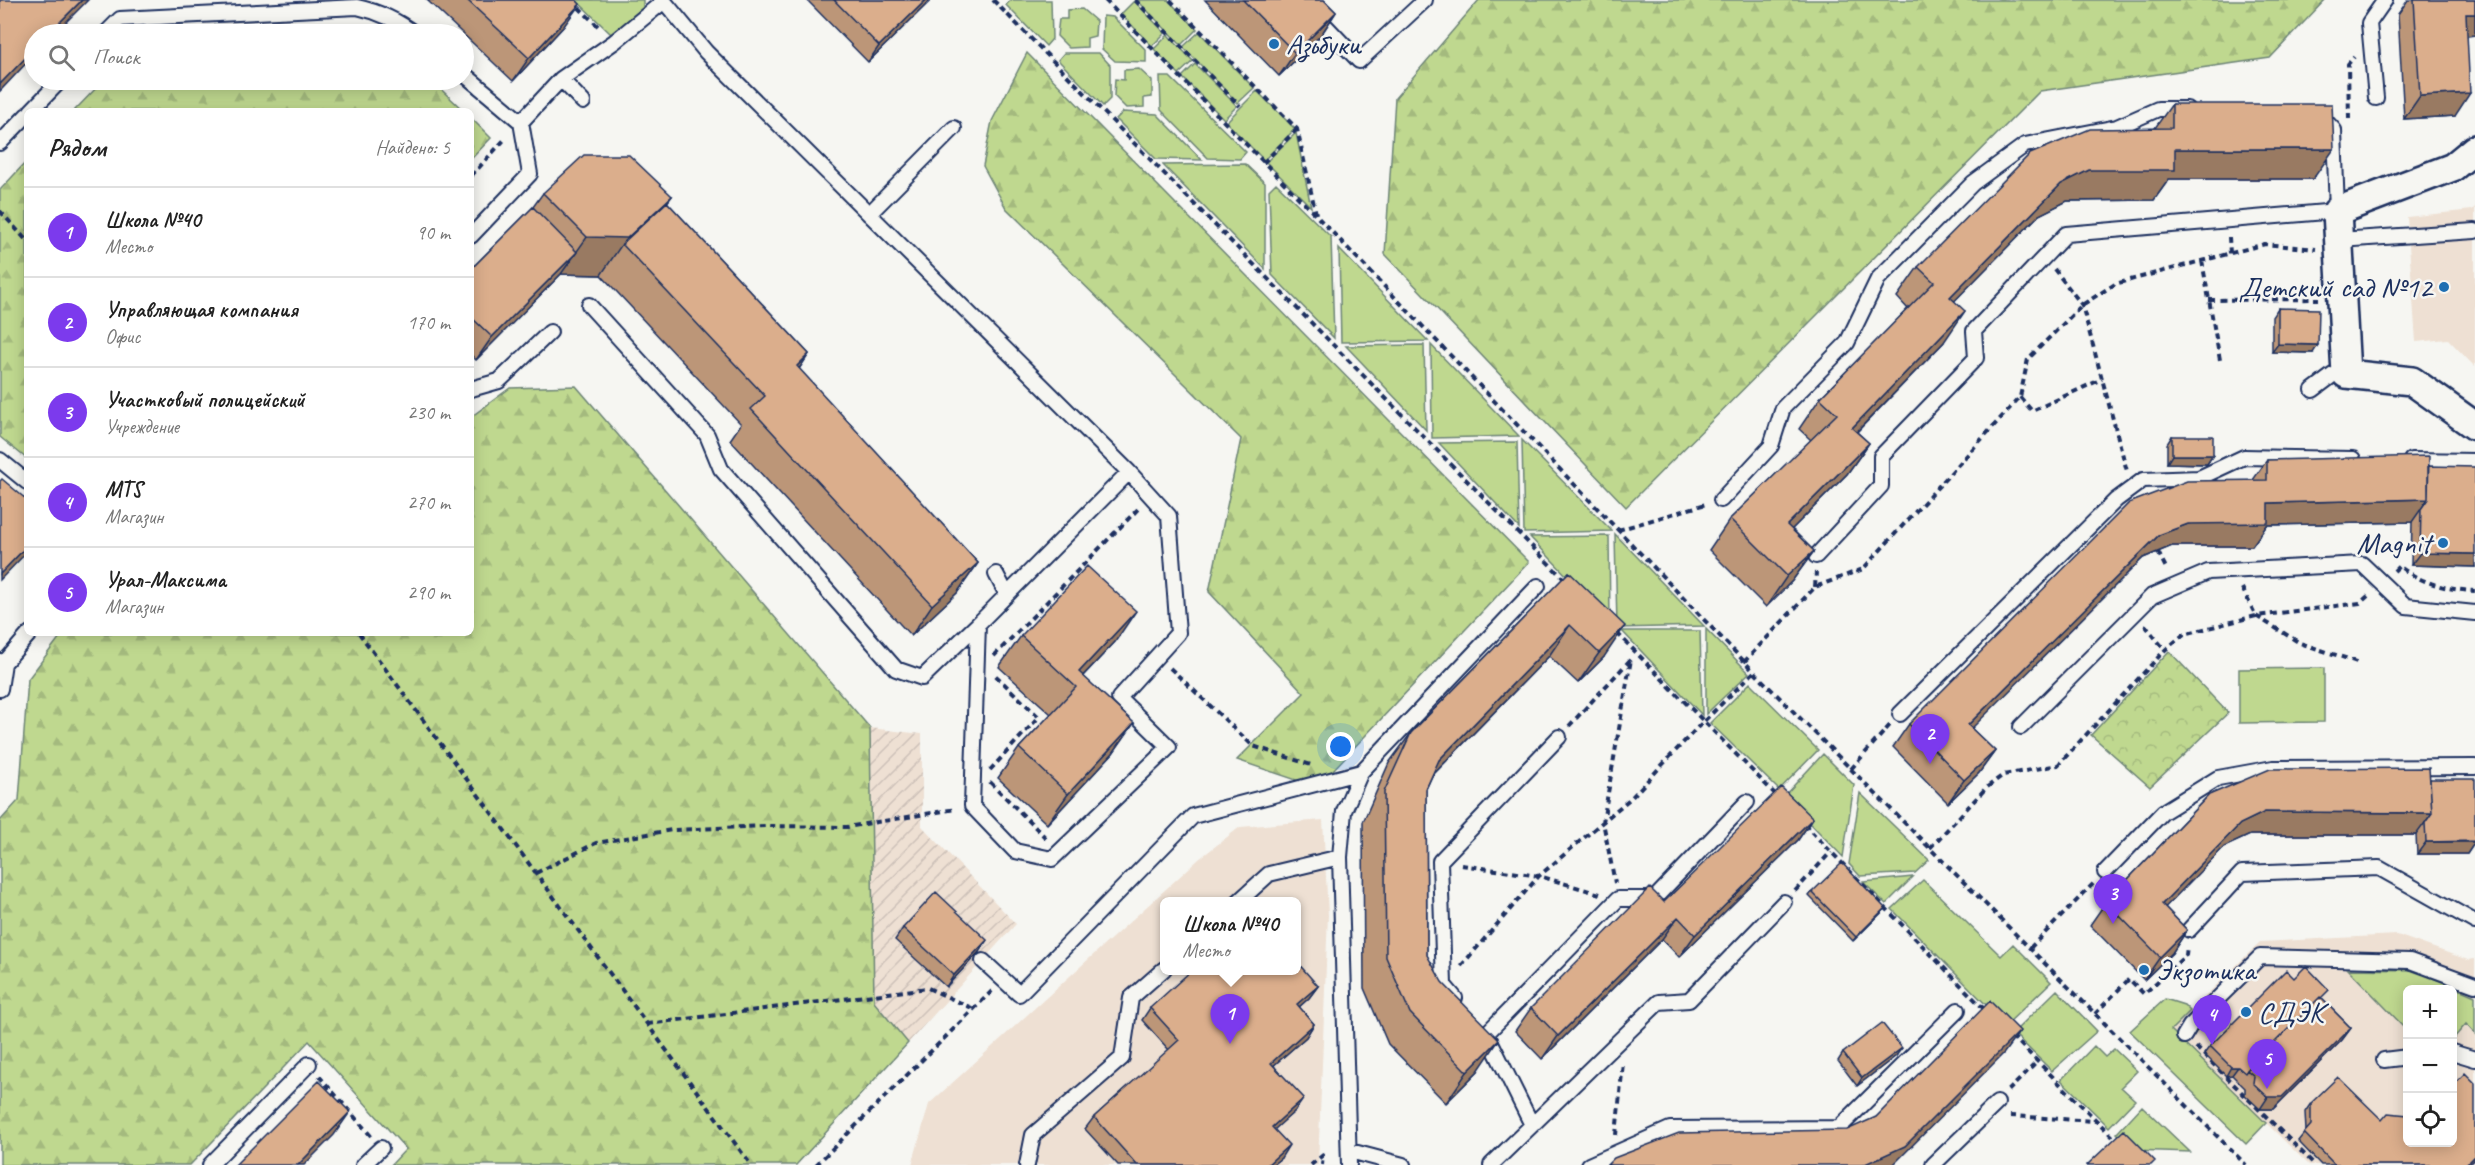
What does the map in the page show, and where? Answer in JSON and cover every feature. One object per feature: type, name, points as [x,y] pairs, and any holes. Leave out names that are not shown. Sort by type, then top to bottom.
[{"type":"street","points":[[2475,149],[2453,167],[2337,211],[2329,244],[2346,374],[2412,381],[2475,426]]},
{"type":"lane","points":[[1301,0],[1359,61],[1425,0]]},
{"type":"lane","points":[[2376,98],[2369,23],[2385,0]]},
{"type":"lane","points":[[521,122],[561,79],[614,42],[664,1],[706,52],[1129,472],[1169,516],[1178,633],[1119,698],[1169,747],[1052,859],[1016,851],[972,806],[978,624]]},
{"type":"lane","points":[[115,24],[120,19],[357,7],[380,12],[402,24]]},
{"type":"lane","points":[[561,79],[583,102]]},
{"type":"lane","points":[[474,82],[521,122],[530,174],[474,233]]},
{"type":"lane","points":[[34,108],[51,90]]},
{"type":"lane","points":[[1721,500],[1771,446],[1783,408],[1847,343],[1878,279],[1973,183],[2025,145],[2117,127],[2158,109],[2203,109]]},
{"type":"lane","points":[[1816,556],[1881,486],[1881,456],[1976,358],[1974,331],[2066,234],[2337,211],[2334,130],[2315,109]]},
{"type":"lane","points":[[0,143],[24,118]]},
{"type":"lane","points":[[869,214],[954,128]]},
{"type":"lane","points":[[2329,244],[2475,231]]},
{"type":"lane","points":[[589,306],[707,435],[721,469],[896,669],[922,678],[1129,472]]},
{"type":"lane","points":[[474,388],[499,381],[550,332]]},
{"type":"lane","points":[[2313,390],[2333,375],[2346,374]]},
{"type":"lane","points":[[1900,714],[2116,500],[2143,480],[2199,478],[2244,457],[2371,459]]},
{"type":"lane","points":[[2394,459],[2475,461]]},
{"type":"lane","points":[[0,460],[24,480]]},
{"type":"lane","points":[[2021,727],[2152,596],[2208,572],[2362,564],[2406,606],[2475,613]]},
{"type":"lane","points":[[996,574],[1007,595]]},
{"type":"lane","points":[[1403,1165],[1349,1158],[1340,857],[1344,811],[1361,772],[1538,586]]},
{"type":"lane","points":[[0,689],[2,662],[27,636]]},
{"type":"lane","points":[[1465,1009],[1444,986],[1440,861],[1559,737]]},
{"type":"lane","points":[[2105,872],[2163,812],[2218,778],[2272,768],[2475,767]]},
{"type":"lane","points":[[983,961],[1019,994],[1193,816],[1361,772]]},
{"type":"lane","points":[[1532,1125],[1483,1029],[1618,898],[1654,899],[1747,802]]},
{"type":"lane","points":[[1244,897],[1269,874],[1340,857]]},
{"type":"lane","points":[[2189,930],[2242,873],[2356,869],[2381,869],[2475,921]]},
{"type":"lane","points":[[1491,1165],[1659,1002],[1689,1000],[1784,902]]},
{"type":"lane","points":[[2184,1036],[2190,1026],[2260,957],[2410,961],[2475,985]]},
{"type":"lane","points":[[1028,1165],[1033,1135],[1122,1058],[1131,998],[1160,973]]},
{"type":"lane","points":[[1589,1165],[1670,1129],[1839,1128],[1958,1010]]},
{"type":"lane","points":[[2457,1054],[2475,1059]]},
{"type":"lane","points":[[2384,1060],[2403,1058]]},
{"type":"lane","points":[[210,1165],[309,1064]]},
{"type":"lane","points":[[1933,1165],[1991,1108]]},
{"type":"lane","points":[[363,1165],[381,1148]]},
{"type":"path","points":[[571,0],[614,42]]},
{"type":"path","points":[[993,0],[1569,584]]},
{"type":"path","points":[[1105,0],[1316,215],[1744,662],[2246,1165]]},
{"type":"path","points":[[1135,0],[1240,106]]},
{"type":"path","points":[[1170,0],[1298,129],[1316,215]]},
{"type":"path","points":[[474,173],[521,122]]},
{"type":"path","points":[[1263,163],[1298,129]]},
{"type":"path","points":[[0,211],[24,238]]},
{"type":"path","points":[[1744,662],[1815,587],[1863,569],[2019,397],[2028,359],[2082,305],[2115,284],[2265,244],[2329,244]]},
{"type":"path","points":[[2044,256],[2082,305],[2132,489]]},
{"type":"path","points":[[2202,261],[2220,360]]},
{"type":"path","points":[[2209,300],[2320,299]]},
{"type":"path","points":[[2019,397],[2032,411],[2102,379]]},
{"type":"path","points":[[1618,530],[1721,500]]},
{"type":"path","points":[[993,657],[1141,505],[1148,511]]},
{"type":"path","points":[[1930,848],[1986,788],[2003,775],[2058,765],[2165,650],[2184,634],[2256,616],[2360,603],[2399,566],[2415,579],[2456,590],[2475,591]]},
{"type":"path","points":[[2234,571],[2256,616],[2300,643],[2360,663]]},
{"type":"path","points":[[2135,613],[2165,650]]},
{"type":"path","points":[[1614,630],[1785,805]]},
{"type":"path","points":[[362,636],[750,1165]]},
{"type":"path","points":[[1559,737],[1636,652]]},
{"type":"path","points":[[1157,657],[1253,746],[1346,776]]},
{"type":"path","points":[[1440,861],[1539,876],[1618,898],[1603,822],[1631,658]]},
{"type":"path","points":[[993,672],[1039,717],[984,777],[1051,842]]},
{"type":"path","points":[[1444,986],[1539,876],[1632,797],[1754,672]]},
{"type":"path","points":[[1851,769],[1900,714]]},
{"type":"path","points":[[536,873],[596,843],[672,830],[767,826],[847,827],[972,806]]},
{"type":"path","points":[[1800,821],[1993,1018]]},
{"type":"path","points":[[1784,902],[1831,852]]},
{"type":"path","points":[[2030,948],[2105,872]]},
{"type":"path","points":[[2095,1014],[2129,979],[2144,994],[2186,955],[2189,930]]},
{"type":"path","points":[[816,1165],[1003,980]]},
{"type":"path","points":[[647,1024],[928,988],[974,1009]]},
{"type":"path","points":[[2007,1031],[2122,1147]]},
{"type":"path","points":[[1614,1154],[1626,1034]]},
{"type":"path","points":[[2184,1036],[2315,1165]]},
{"type":"path","points":[[1991,1108],[2037,1062]]},
{"type":"path","points":[[309,1064],[381,1148]]},
{"type":"path","points":[[1991,1108],[2096,1121]]},
{"type":"path","points":[[1311,1165],[1323,1155],[1322,1165]]},
{"type":"shaded area","name":"Детский сад №12","points":[[2475,207],[2475,367],[2448,339],[2416,342],[2407,217],[2472,210]]},
{"type":"shaded area","points":[[870,728],[922,734],[922,826],[1016,924],[908,1043],[874,1002]]},
{"type":"shaded area","points":[[1323,820],[1328,915],[1318,1165],[912,1165],[929,1104],[1199,859],[1240,827]]},
{"type":"shaded area","points":[[2397,935],[2468,960],[2475,959],[2475,1165],[2309,1165],[2171,1030],[2260,942]]},
{"type":"green space","points":[[576,0],[643,0],[643,10],[612,35]]},
{"type":"green space","points":[[1011,0],[1051,0],[1052,39],[1046,46],[1006,5]]},
{"type":"green space","points":[[1137,0],[1168,0],[1197,29],[1181,45]]},
{"type":"green space","points":[[1479,0],[2325,0],[2270,58],[2040,91],[1626,507],[1385,254],[1395,98]]},
{"type":"green space","points":[[1134,1],[1165,33],[1152,46],[1121,14]]},
{"type":"green space","points":[[1082,9],[1096,21],[1095,36],[1087,38],[1087,47],[1069,48],[1057,36],[1059,19],[1067,19],[1067,10]]},
{"type":"green space","points":[[1103,16],[1113,17],[1146,50],[1146,62],[1115,61],[1102,49]]},
{"type":"green space","points":[[1199,32],[1254,88],[1238,103],[1183,47]]},
{"type":"green space","points":[[1168,35],[1193,61],[1179,74],[1154,49]]},
{"type":"green space","points":[[1027,53],[1529,562],[1317,787],[1237,760],[1304,693],[1209,592],[1241,439],[1006,208],[983,166],[992,121]]},
{"type":"green space","points":[[1064,53],[1099,53],[1110,65],[1110,99],[1103,106],[1058,60]]},
{"type":"green space","points":[[1195,64],[1237,106],[1224,119],[1182,77]]},
{"type":"green space","points":[[1139,69],[1152,81],[1152,97],[1144,98],[1144,107],[1126,108],[1114,96],[1115,79],[1124,80],[1124,70]]},
{"type":"green space","points":[[1160,77],[1170,77],[1246,152],[1240,159],[1208,158],[1161,110]]},
{"type":"green space","points":[[94,90],[442,90],[461,108],[77,108]]},
{"type":"green space","points":[[1257,91],[1295,129],[1264,160],[1226,122]]},
{"type":"green space","points":[[1123,112],[1157,114],[1202,160],[1156,159],[1116,119]]},
{"type":"green space","points":[[474,121],[491,138],[474,156]]},
{"type":"green space","points":[[1296,133],[1311,207],[1266,162]]},
{"type":"green space","points":[[24,164],[24,457],[0,437],[0,190]]},
{"type":"green space","points":[[1245,164],[1265,183],[1265,269],[1163,165]]},
{"type":"green space","points":[[1276,183],[1331,237],[1334,338],[1272,275],[1269,190]]},
{"type":"green space","points":[[1339,249],[1428,341],[1341,342]]},
{"type":"green space","points":[[1424,345],[1426,430],[1346,346]]},
{"type":"green space","points":[[1431,345],[1519,436],[1432,438]]},
{"type":"green space","points":[[576,386],[870,728],[874,1002],[908,1043],[796,1165],[391,1165],[406,1149],[309,1041],[190,1165],[0,1165],[0,821],[19,800],[28,679],[61,636],[474,636],[474,415],[510,388]]},
{"type":"green space","points":[[1522,440],[1612,531],[1524,533]]},
{"type":"green space","points":[[1517,442],[1519,528],[1439,443]]},
{"type":"green space","points":[[1615,534],[1704,626],[1617,628]]},
{"type":"green space","points":[[1609,536],[1610,621],[1530,537]]},
{"type":"green space","points":[[1706,629],[1749,673],[1706,714]]},
{"type":"green space","points":[[1622,631],[1700,631],[1702,715]]},
{"type":"green space","points":[[2169,651],[2228,713],[2150,787],[2091,735]]},
{"type":"green space","points":[[2324,668],[2324,722],[2239,723],[2239,669]]},
{"type":"green space","points":[[1750,683],[1818,750],[1779,790],[1710,723]]},
{"type":"green space","points":[[1823,754],[1854,785],[1843,857],[1784,796]]},
{"type":"green space","points":[[1860,793],[1929,860],[1915,873],[1860,876],[1849,864]]},
{"type":"green space","points":[[1913,877],[1886,904],[1863,882]]},
{"type":"green space","points":[[1923,880],[2001,956],[2013,944],[2051,982],[2006,1025],[1892,909]]},
{"type":"green space","points":[[2348,969],[2415,970],[2450,985],[2403,985],[2403,1026]]},
{"type":"green space","points":[[2457,988],[2475,996],[2475,1034],[2466,1024],[2457,1034]]},
{"type":"green space","points":[[2057,990],[2097,1031],[2052,1071],[2013,1033]]},
{"type":"green space","points":[[2165,999],[2184,1005],[2190,1011],[2171,1030],[2266,1123],[2246,1144],[2130,1031]]},
{"type":"green space","points":[[2094,1046],[2105,1057],[2114,1049],[2137,1071],[2121,1087],[2135,1100],[2109,1127],[2061,1080]]},
{"type":"green space","points":[[2142,1106],[2190,1152],[2132,1150],[2117,1133]]},
{"type":"building","points":[[0,0],[82,0],[58,24],[24,24],[24,59],[0,84]]},
{"type":"building","points":[[467,0],[576,0],[580,4],[529,58]]},
{"type":"building","points":[[834,0],[926,0],[879,46]]},
{"type":"building","points":[[1243,0],[1324,0],[1336,12],[1295,53]]},
{"type":"building","points":[[2414,0],[2475,0],[2475,14],[2466,14],[2470,93],[2420,96]]},
{"type":"building","points":[[2172,104],[2332,104],[2334,149],[2175,149],[2175,170],[2089,170],[2061,184],[1950,297],[1965,311],[1852,428],[1869,443],[1787,525],[1814,551],[1787,576],[1730,519],[1837,414],[1820,398],[1934,282],[1918,267],[2030,154],[2090,129],[2172,128]]},
{"type":"building","points":[[584,155],[629,155],[672,196],[627,238],[587,237],[543,193]]},
{"type":"building","points":[[667,202],[809,354],[797,366],[978,563],[932,605],[751,409],[765,396],[622,244]]},
{"type":"building","points":[[533,207],[577,252],[492,337],[474,320],[474,266]]},
{"type":"building","points":[[2278,308],[2319,309],[2318,345],[2278,344]]},
{"type":"building","points":[[2172,436],[2213,436],[2213,455],[2172,455]]},
{"type":"building","points":[[2429,456],[2428,499],[2268,503],[2268,523],[2188,524],[2159,535],[1968,725],[1995,751],[1964,780],[1909,724],[2129,503],[2187,481],[2267,480],[2267,460]]},
{"type":"building","name":"Magnit","points":[[2428,466],[2475,467],[2475,554],[2420,553],[2421,509],[2428,499]]},
{"type":"building","points":[[2,479],[24,497],[24,549],[0,574],[0,481]]},
{"type":"building","points":[[1087,566],[1136,611],[1079,672],[1134,723],[1068,794],[1019,748],[1076,687],[1021,636]]},
{"type":"building","points":[[1569,572],[1625,626],[1599,653],[1570,625],[1439,760],[1426,789],[1427,955],[1442,982],[1499,1040],[1467,1072],[1410,1013],[1386,957],[1384,792],[1411,733]]},
{"type":"building","points":[[2429,768],[2432,813],[2265,812],[2240,824],[2162,904],[2187,930],[2160,957],[2106,902],[2209,795],[2270,769]]},
{"type":"building","points":[[2430,779],[2475,779],[2475,841],[2426,842],[2425,823],[2432,813]]},
{"type":"building","points":[[1781,787],[1813,818],[1695,935],[1678,917],[1558,1036],[1531,1008],[1650,888],[1664,902]]},
{"type":"building","points":[[1842,863],[1885,908],[1856,937],[1812,892]]},
{"type":"building","points":[[936,892],[987,940],[954,975],[903,928]]},
{"type":"building","points":[[2306,966],[2329,990],[2245,1073],[2238,1067],[2231,1067],[2210,1046],[2286,970],[2294,978]]},
{"type":"building","points":[[1301,967],[1318,986],[1297,1004],[1314,1024],[1271,1063],[1304,1098],[1272,1127],[1289,1145],[1267,1165],[1137,1165],[1094,1117],[1179,1040],[1150,1008],[1186,975],[1301,975]]},
{"type":"building","points":[[2320,997],[2351,1028],[2282,1097],[2268,1097],[2253,1083],[2254,1076],[2247,1070]]},
{"type":"building","points":[[1990,1001],[2020,1031],[1905,1146],[1863,1165],[1607,1165],[1614,1158],[1679,1133],[1847,1130],[1876,1117]]},
{"type":"building","points":[[1882,1023],[1902,1048],[1862,1078],[1843,1053]]},
{"type":"building","points":[[2465,1073],[2475,1083],[2475,1155],[2465,1165],[2335,1165],[2304,1133],[2311,1125],[2311,1103],[2338,1077],[2382,1120],[2388,1113],[2403,1114],[2403,1147],[2457,1147],[2457,1081]]},
{"type":"building","points":[[319,1081],[350,1112],[298,1165],[235,1165]]},
{"type":"building","points":[[2124,1130],[2155,1161],[2151,1165],[2087,1165]]},
{"type":"place","name":"Азьбуки","points":[[1274,44]]},
{"type":"place","name":"Детский сад №12","points":[[2444,287]]},
{"type":"place","name":"Magnit","points":[[2443,543]]},
{"type":"place","name":"Управляющая компания","points":[[1930,764]]},
{"type":"place","name":"Участковый полицейский","points":[[2113,924]]},
{"type":"place","name":"Экзотика","points":[[2144,970]]},
{"type":"place","name":"СДЭК","points":[[2246,1012]]},
{"type":"place","name":"Школа №40","points":[[1230,1044]]},
{"type":"place","name":"MTS","points":[[2212,1045]]},
{"type":"place","name":"Урал-Максима","points":[[2267,1089]]}]
